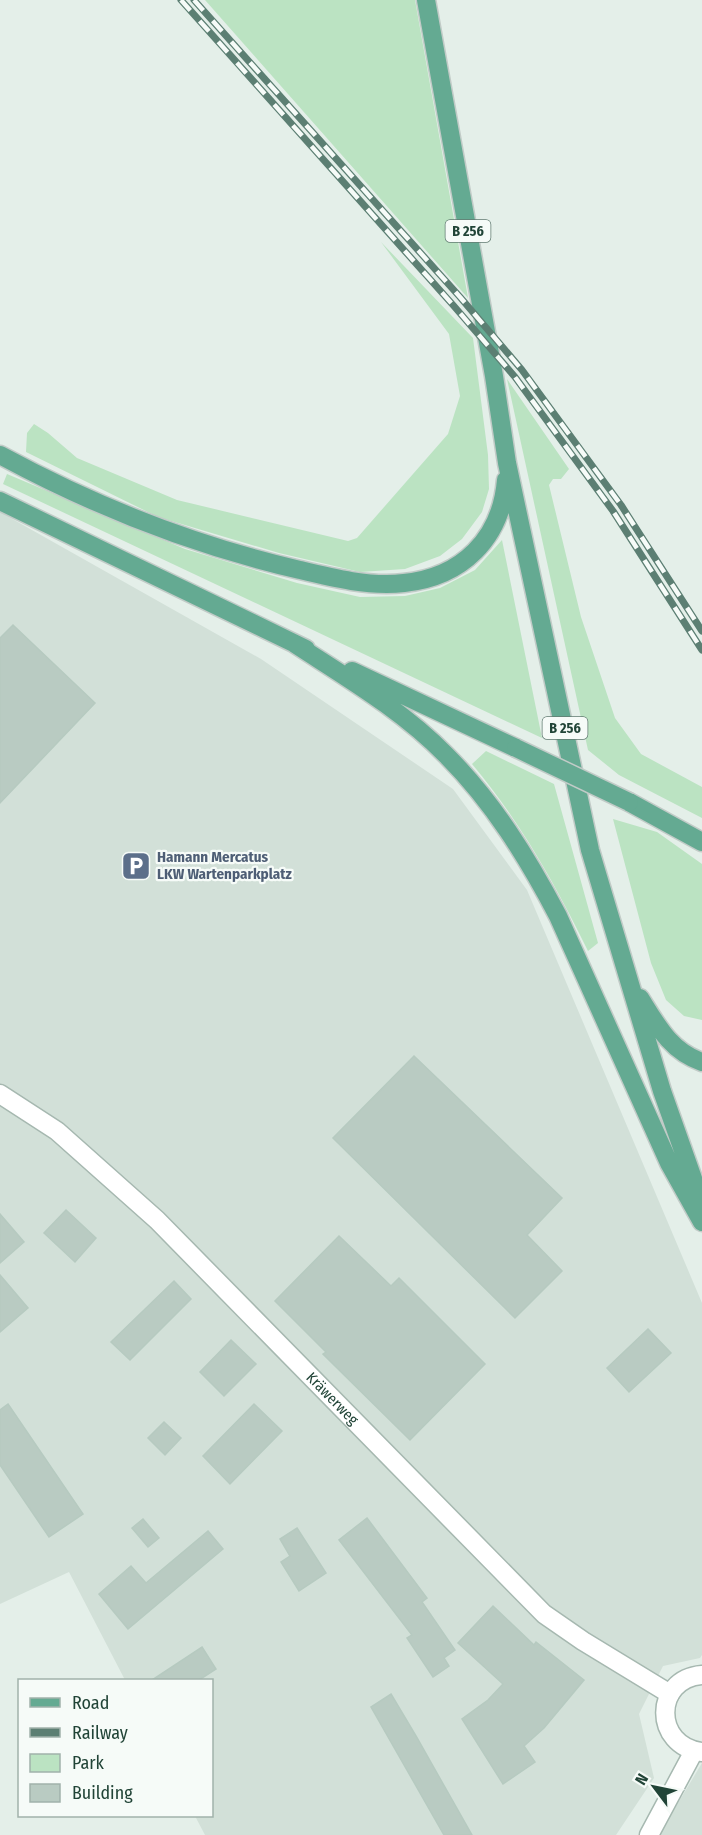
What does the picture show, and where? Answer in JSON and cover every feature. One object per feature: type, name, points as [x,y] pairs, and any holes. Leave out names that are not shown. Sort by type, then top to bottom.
[{"type":"main road","name":"B 256","points":[[426,0],[494,375],[507,464],[590,850],[662,1091],[702,1204]]},
{"type":"main road","points":[[0,455],[104,506],[199,541],[314,573],[386,584],[403,583],[434,576],[457,565],[479,548],[498,518],[504,501],[507,464]]},
{"type":"main road","points":[[0,501],[629,802],[702,842]]},
{"type":"main road","points":[[295,644],[386,704],[416,728],[445,753],[499,817],[539,879],[558,916],[669,1163],[702,1222]]},
{"type":"main road","points":[[627,977],[665,1037],[682,1053],[702,1062]]},
{"type":"street","name":"Kräwerweg","points":[[0,1094],[57,1131],[157,1220],[544,1614],[583,1641],[670,1694]]},
{"type":"street","points":[[649,1835],[698,1752],[685,1748],[670,1734],[665,1714],[670,1694],[681,1682],[696,1675],[702,1675]]},
{"type":"shaded area","points":[[0,512],[261,659],[453,789],[527,890],[702,1303],[702,1655],[700,1658],[663,1666],[639,1714],[654,1778],[616,1835],[205,1835],[196,1817],[213,1817],[213,1679],[124,1679],[69,1572],[0,1604]]},
{"type":"shaded area","points":[[702,1763],[702,1835],[657,1835],[663,1828]]},
{"type":"green space","points":[[205,0],[415,0],[468,298]]},
{"type":"green space","points":[[381,242],[473,338],[488,455],[489,489],[482,512],[462,539],[440,556],[405,569],[360,572],[279,553],[158,517],[26,452],[27,433],[34,424],[77,458],[177,500],[348,541],[357,538],[448,434],[460,396],[449,334]]},
{"type":"green space","points":[[507,379],[569,469],[561,479],[553,479],[549,485],[581,617],[615,718],[641,754],[702,787],[702,818],[619,775],[588,750]]},
{"type":"green space","points":[[7,474],[185,549],[297,583],[360,597],[405,596],[440,588],[475,570],[502,540],[542,738],[3,484]]},
{"type":"green space","points":[[486,751],[554,784],[598,943],[588,951],[536,854],[506,808],[472,764]]},
{"type":"green space","points":[[613,819],[657,832],[702,864],[702,1020],[684,1016],[666,1000],[651,963]]},
{"type":"building","points":[[13,625],[95,703],[0,803],[0,638]]},
{"type":"building","points":[[414,1056],[562,1198],[527,1235],[562,1271],[515,1318],[333,1138]]},
{"type":"building","points":[[66,1210],[96,1238],[75,1262],[44,1233]]},
{"type":"building","points":[[0,1214],[24,1242],[0,1263]]},
{"type":"building","points":[[339,1236],[391,1286],[399,1278],[485,1364],[410,1440],[323,1354],[326,1352],[275,1301]]},
{"type":"building","points":[[0,1275],[28,1308],[0,1332]]},
{"type":"building","points":[[174,1281],[191,1299],[130,1360],[111,1342]]},
{"type":"building","points":[[648,1329],[671,1353],[629,1392],[607,1368]]},
{"type":"building","points":[[231,1340],[256,1364],[224,1396],[200,1372]]},
{"type":"building","points":[[8,1404],[83,1514],[49,1537],[0,1465],[0,1410]]},
{"type":"building","points":[[254,1404],[282,1431],[230,1484],[203,1456]]},
{"type":"building","points":[[164,1422],[181,1438],[165,1455],[148,1438]]},
{"type":"building","points":[[367,1518],[427,1598],[422,1602],[455,1650],[444,1658],[449,1666],[433,1677],[407,1638],[412,1635],[339,1540]]},
{"type":"building","points":[[143,1519],[159,1538],[148,1547],[132,1528]]},
{"type":"building","points":[[297,1528],[326,1573],[299,1591],[281,1562],[290,1556],[280,1539]]},
{"type":"building","points":[[208,1531],[223,1549],[128,1629],[99,1594],[131,1566],[146,1583]]},
{"type":"building","points":[[493,1606],[534,1645],[536,1642],[584,1680],[544,1728],[524,1746],[535,1762],[503,1784],[462,1719],[488,1700],[503,1684],[458,1643]]},
{"type":"building","points":[[202,1647],[216,1669],[201,1679],[154,1679]]},
{"type":"building","points":[[391,1694],[472,1835],[444,1835],[371,1707]]},
{"type":"railway","points":[[181,0],[515,377],[613,511],[702,650]]},
{"type":"railway","points":[[194,0],[460,297],[522,370],[621,505],[702,631]]},
{"type":"place","name":"Hamann Mercatus LKW Wartenparkplatz","points":[[136,866]]}]
